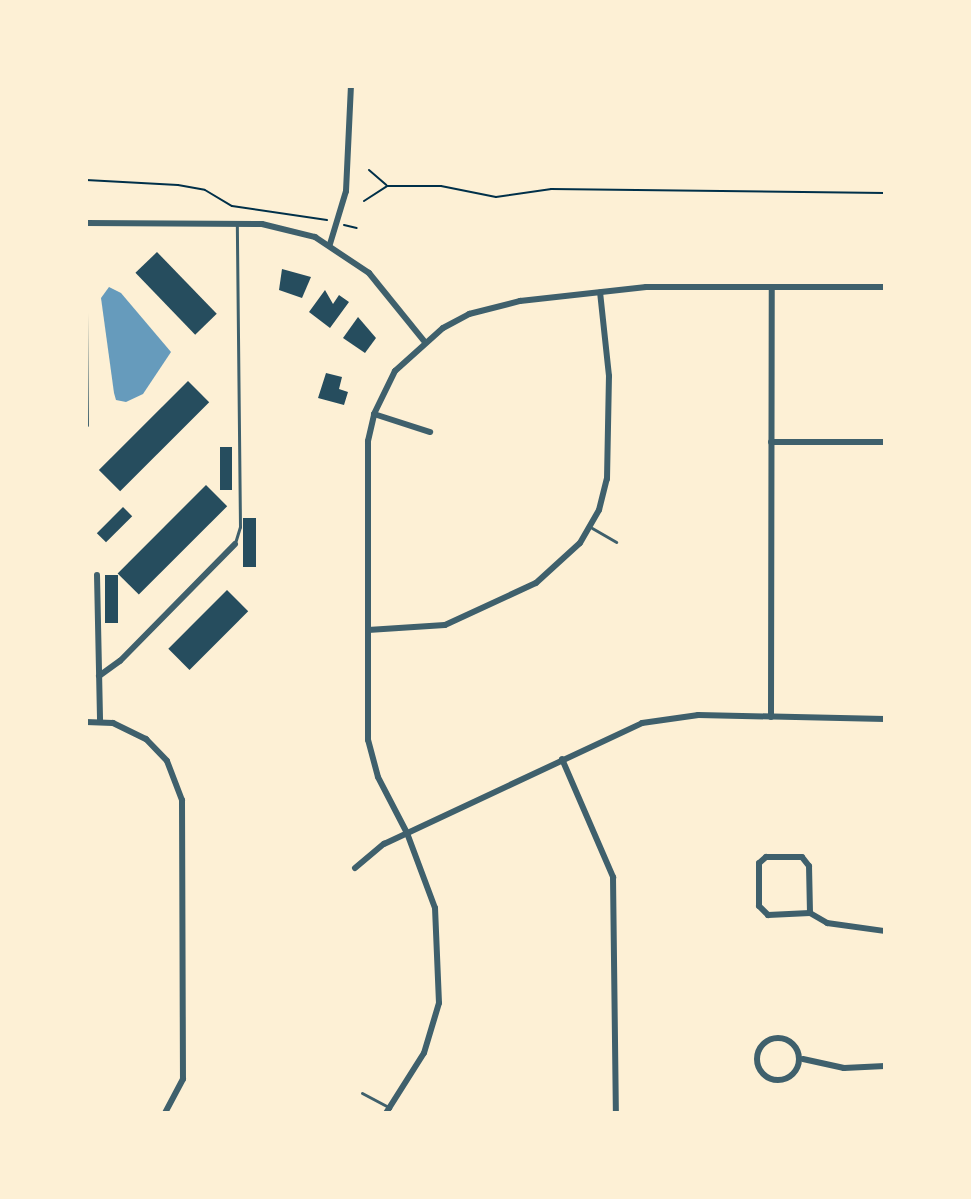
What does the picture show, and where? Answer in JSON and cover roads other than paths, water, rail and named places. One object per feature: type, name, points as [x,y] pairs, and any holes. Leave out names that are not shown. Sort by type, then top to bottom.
[{"type":"street","points":[[330,244],[351,154],[351,86]]},
{"type":"street","points":[[86,223],[275,225],[330,244],[369,273],[424,341]]},
{"type":"street","points":[[388,1110],[424,1053],[439,1003],[435,908],[407,833],[372,760],[368,441],[374,414],[395,371],[424,341],[495,306],[600,292],[696,287],[885,287]]},
{"type":"street","points":[[771,717],[772,287]]},
{"type":"street","points":[[368,630],[445,625],[515,595],[554,571],[590,527],[605,492],[609,446],[609,376],[600,292]]},
{"type":"street","points":[[374,414],[430,432]]},
{"type":"street","points":[[771,442],[885,442]]},
{"type":"street","points":[[99,676],[120,661],[235,544]]},
{"type":"street","points":[[97,575],[100,722]]},
{"type":"street","points":[[355,868],[407,833],[642,723],[698,715],[885,719]]},
{"type":"street","points":[[86,722],[129,728],[156,749],[177,780],[182,800],[183,1079],[165,1113]]},
{"type":"street","points":[[562,759],[613,877],[616,1113]]},
{"type":"street","points":[[810,913],[809,866],[802,857],[766,857],[759,863],[759,906],[768,915],[810,913],[827,923],[885,931]]},
{"type":"street","points":[[803,1059],[793,1074],[765,1076],[755,1066],[754,1055],[763,1042],[785,1041],[794,1043],[803,1059],[844,1068],[885,1066]]},
{"type":"lane","points":[[235,544],[240,527],[237,223]]},
{"type":"lane","points":[[86,312],[87,425]]},
{"type":"lane","points":[[590,527],[616,542]]},
{"type":"lane","points":[[362,1093],[388,1110]]},
{"type":"water","points":[[109,287],[121,293],[171,352],[143,394],[126,402],[116,400],[114,393],[101,298]]}]
